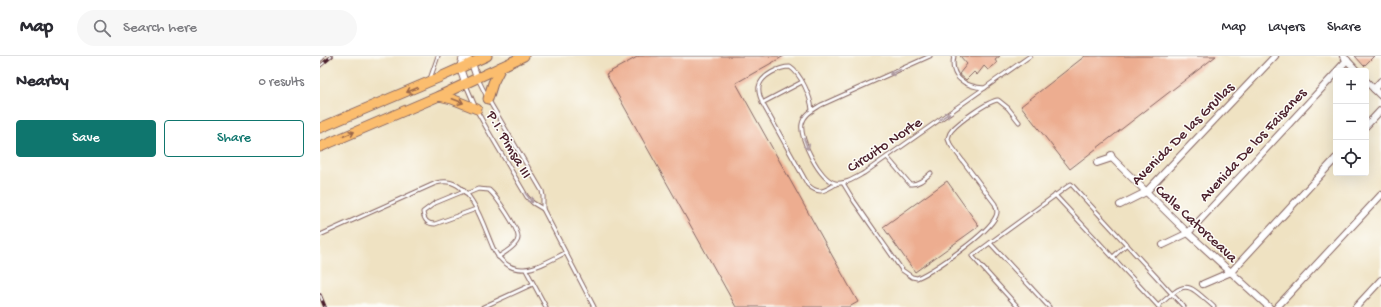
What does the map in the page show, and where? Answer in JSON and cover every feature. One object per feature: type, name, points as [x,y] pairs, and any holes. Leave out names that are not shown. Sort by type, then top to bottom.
[{"type":"main road","points":[[320,128],[487,56]]},
{"type":"main road","points":[[320,147],[439,96],[524,56]]},
{"type":"main road","points":[[488,99],[493,83],[501,67]]},
{"type":"main road","points":[[439,96],[457,100],[477,109]]},
{"type":"street","points":[[466,83],[460,68],[464,56],[472,63],[477,78]]},
{"type":"street","name":"Avenida De las Grullas","points":[[1120,205],[1146,192],[1275,56]]},
{"type":"street","points":[[1345,58],[1354,68]]},
{"type":"street","name":"Avenida De los Faisanes","points":[[1339,68],[1345,58]]},
{"type":"street","name":"Avenida De los Faisanes","points":[[1188,233],[1333,76]]},
{"type":"street","points":[[1374,89],[1381,81]]},
{"type":"street","points":[[1369,84],[1381,96]]},
{"type":"street","points":[[1369,123],[1381,110]]},
{"type":"street","name":"Calle Catorceava","points":[[1097,163],[1111,157],[1188,233],[1269,307]]},
{"type":"street","points":[[1203,284],[1231,272],[1333,161]]},
{"type":"street","points":[[1277,307],[1381,196]]},
{"type":"street","points":[[1163,244],[1188,233]]},
{"type":"street","points":[[1356,307],[1381,280]]},
{"type":"lane","points":[[429,82],[438,56]]},
{"type":"lane","points":[[836,184],[822,191],[816,191],[808,185],[778,134],[762,103],[758,89],[759,84],[777,70],[784,67],[790,67],[794,70],[802,82],[810,97],[812,110],[930,56]]},
{"type":"lane","points":[[954,56],[953,68],[959,79],[969,86],[985,88]]},
{"type":"lane","name":"Circuito Norte","points":[[812,110],[804,119],[801,131],[808,151],[819,169],[829,181],[836,184],[843,183],[864,173],[1030,56]]},
{"type":"lane","name":"P.I. Pimsa III","points":[[477,78],[542,191],[543,210],[594,307]]},
{"type":"lane","points":[[762,103],[802,82]]},
{"type":"lane","name":"P.I. Pimsa III","points":[[466,83],[487,129],[527,197],[543,210]]},
{"type":"lane","points":[[843,183],[902,270],[912,277],[917,278],[947,260],[977,237],[987,229],[997,216],[998,211],[995,204],[950,144],[948,139],[951,131],[993,100],[998,100],[1003,103],[1019,122]]},
{"type":"lane","points":[[887,157],[912,185],[918,183],[931,173]]},
{"type":"lane","points":[[320,235],[436,183],[449,182],[465,193],[476,209],[498,257],[509,267],[526,270],[539,266],[565,253]]},
{"type":"lane","points":[[1018,307],[972,256],[1071,184],[1184,307]]},
{"type":"lane","points":[[476,209],[435,224],[426,222],[424,217],[424,212],[426,209],[435,203],[465,193],[478,190],[489,190],[499,202],[517,232],[518,238],[516,243],[498,257]]},
{"type":"lane","points":[[1055,196],[1158,307],[1172,293],[1181,287],[1188,287],[1196,290],[1214,307]]},
{"type":"lane","points":[[990,243],[1049,307]]},
{"type":"lane","points":[[1113,257],[1127,244]]},
{"type":"lane","points":[[526,270],[546,307]]},
{"type":"lane","points":[[484,307],[533,284]]},
{"type":"building","points":[[639,56],[784,56],[736,83],[858,302],[849,307],[736,307],[606,74]]},
{"type":"building","points":[[960,56],[1000,56],[995,60],[997,63],[988,70],[984,66],[977,75],[974,72],[966,80],[959,74],[967,64]]},
{"type":"building","points":[[1085,56],[1216,56],[1070,169],[1021,106]]},
{"type":"building","points":[[1355,56],[1374,56],[1364,66]]},
{"type":"building","points":[[947,181],[979,226],[915,272],[883,227]]},
{"type":"railway","points":[[320,66],[332,56]]},
{"type":"railway","points":[[320,295],[325,307]]}]
